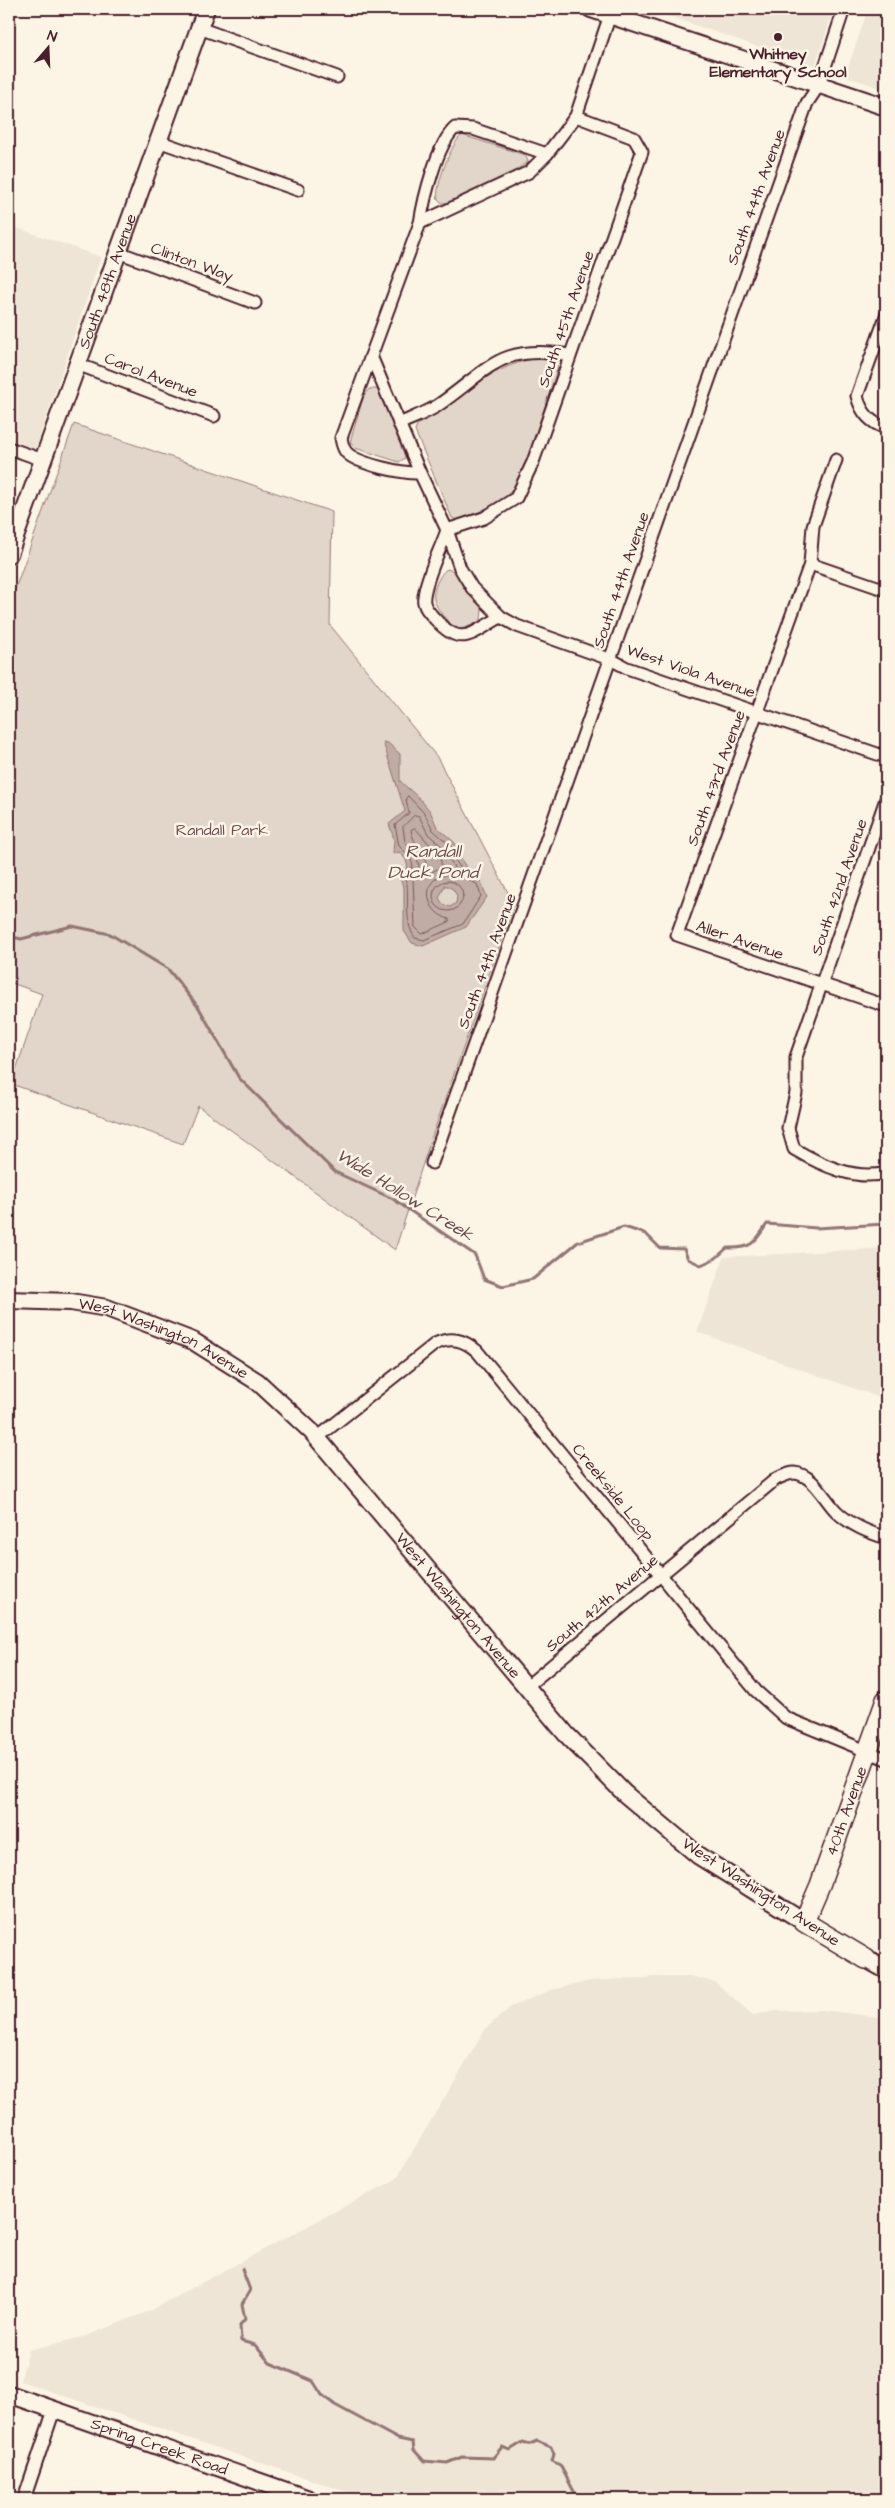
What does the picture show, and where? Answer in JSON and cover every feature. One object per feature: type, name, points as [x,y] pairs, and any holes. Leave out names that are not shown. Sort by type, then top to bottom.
[{"type":"main road","name":"South 48th Avenue","points":[[9,554],[13,527],[42,460],[206,9]]},
{"type":"main road","points":[[591,9],[886,108]]},
{"type":"main road","name":"West Washington Avenue","points":[[9,1300],[71,1302],[107,1308],[193,1341],[258,1382],[317,1438],[566,1734],[625,1794],[700,1856],[804,1922],[886,1970]]},
{"type":"main road","name":"40th Avenue","points":[[804,1922],[820,1885],[886,1700]]},
{"type":"main road","name":"Spring Creek Road","points":[[9,2394],[309,2499]]},
{"type":"street","name":"South 44th Avenue","points":[[432,1163],[612,660],[673,478],[803,112],[818,85],[844,9]]},
{"type":"street","points":[[420,223],[529,172],[547,154],[576,116],[610,15]]},
{"type":"street","points":[[199,28],[337,77]]},
{"type":"street","name":"South 45th Avenue","points":[[448,530],[484,518],[516,498],[533,462],[642,152],[634,138],[576,116]]},
{"type":"street","points":[[420,472],[399,473],[351,457],[345,452],[341,438],[420,223],[425,195],[444,143],[448,134],[455,128],[473,129],[547,154]]},
{"type":"street","points":[[158,141],[298,190]]},
{"type":"street","name":"Clinton Way","points":[[118,252],[255,302]]},
{"type":"street","points":[[886,316],[857,396],[860,410],[878,425],[886,428]]},
{"type":"street","points":[[399,424],[436,407],[483,369],[501,359],[527,352],[570,355]]},
{"type":"street","name":"West Viola Avenue","points":[[371,356],[420,472],[448,530],[460,568],[472,588],[501,617],[517,626],[612,660],[627,668],[886,757]]},
{"type":"street","name":"Carol Avenue","points":[[77,364],[214,416]]},
{"type":"street","points":[[9,448],[42,460]]},
{"type":"street","name":"South 43rd Avenue","points":[[676,935],[810,564],[813,526],[836,460]]},
{"type":"street","points":[[448,530],[424,594],[426,608],[447,633],[456,637],[464,637],[501,617]]},
{"type":"street","points":[[810,564],[886,590]]},
{"type":"street","name":"South 42nd Avenue","points":[[886,799],[796,1057],[796,1094],[788,1128],[794,1149],[821,1165],[872,1176],[886,1173]]},
{"type":"street","name":"Aller Avenue","points":[[676,935],[822,986],[886,1006]]},
{"type":"street","name":"Creekside Loop","points":[[317,1438],[435,1344],[443,1340],[454,1339],[468,1344],[484,1359],[660,1575],[756,1691],[771,1706],[786,1718],[867,1753],[886,1759]]},
{"type":"street","name":"South 42th Avenue","points":[[526,1687],[776,1479],[794,1473],[813,1482],[837,1512],[864,1531],[886,1538]]},
{"type":"street","points":[[24,2499],[54,2410]]},
{"type":"shaded area","name":"Whitney Elementary School","points":[[648,9],[834,9],[815,66]]},
{"type":"shaded area","points":[[868,9],[886,9],[886,90],[845,76]]},
{"type":"shaded area","points":[[9,225],[101,257],[35,450],[9,440]]},
{"type":"shaded area","points":[[886,1248],[886,1400],[697,1332],[724,1257]]},
{"type":"shaded area","points":[[694,1977],[715,1982],[753,2015],[776,2011],[822,2010],[886,2018],[886,2499],[367,2499],[20,2381],[29,2350],[86,2336],[147,2312],[396,2179],[486,2028],[511,2007],[551,1990],[590,1981]]},
{"type":"green space","points":[[462,135],[525,155],[528,161],[515,171],[452,202],[442,203],[438,199],[437,194],[441,176],[453,146]]},
{"type":"green space","points":[[533,359],[554,360],[558,367],[522,475],[510,493],[495,504],[457,520],[452,518],[415,431],[417,425],[487,377],[517,363]]},
{"type":"green space","points":[[369,389],[376,389],[381,392],[406,452],[405,458],[399,462],[355,448],[350,442],[364,395]]},
{"type":"green space","name":"Randall Park","points":[[74,424],[332,512],[330,625],[437,757],[514,904],[430,1142],[395,1250],[198,1106],[183,1144],[11,1084],[42,994],[9,982],[9,606]]},
{"type":"green space","points":[[447,569],[456,572],[467,591],[482,609],[481,620],[465,628],[459,629],[452,625],[435,604],[434,592],[437,583]]},
{"type":"water","name":"Randall Duck Pond","points":[[383,742],[388,743],[400,754],[400,781],[420,799],[430,811],[437,827],[455,843],[460,858],[475,880],[476,877],[481,882],[487,897],[466,927],[423,946],[412,943],[404,931],[404,888],[397,872],[408,868],[406,860],[400,852],[393,854],[394,839],[389,824],[405,811]],"holes":[[[445,885],[453,889],[457,896],[456,903],[450,907],[443,904],[439,898]]]},
{"type":"waterway","name":"Wide Hollow Creek","points":[[9,936],[21,939],[72,926],[110,934],[168,969],[199,1008],[239,1078],[335,1172],[393,1199],[475,1255],[484,1279],[503,1286],[533,1279],[578,1242],[624,1227],[646,1234],[660,1248],[684,1249],[688,1259],[701,1265],[716,1258],[727,1248],[752,1244],[767,1224],[816,1228],[886,1224]]},
{"type":"waterway","points":[[242,2269],[250,2290],[242,2304],[245,2319],[240,2325],[241,2341],[255,2345],[270,2363],[313,2381],[322,2395],[335,2405],[398,2439],[413,2442],[414,2450],[424,2461],[447,2463],[462,2457],[493,2458],[502,2447],[510,2450],[523,2442],[530,2444],[537,2441],[551,2447],[554,2454],[552,2461],[560,2465],[578,2499]]},
{"type":"place","name":"Whitney Elementary School","points":[[778,37]]}]
